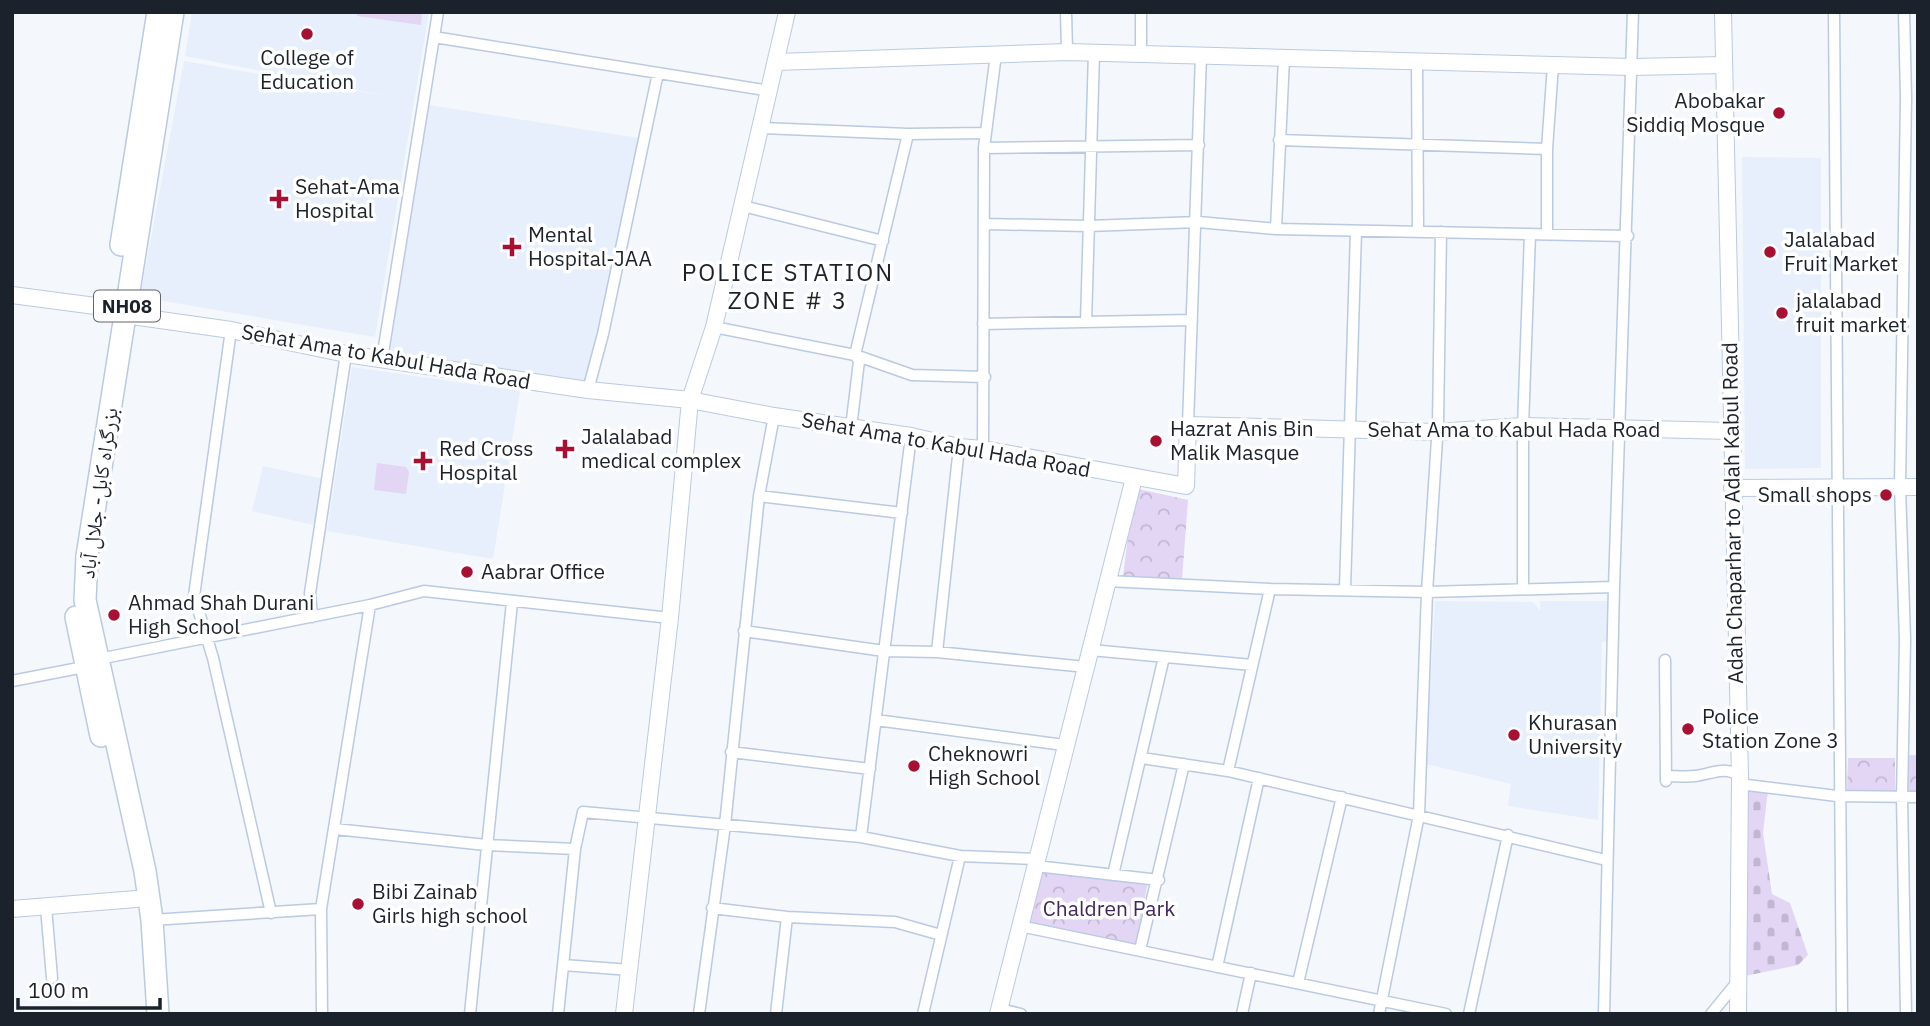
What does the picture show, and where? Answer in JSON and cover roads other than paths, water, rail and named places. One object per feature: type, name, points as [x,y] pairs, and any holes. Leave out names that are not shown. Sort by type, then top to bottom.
[{"type":"highway","name":"بزرگراه کابل- جلال آباد","points":[[146,1014],[136,899],[92,663],[85,600],[86,556],[158,12]]},
{"type":"highway","name":"بزرگراه کابل- جلال آباد","points":[[118,313],[173,12]]},
{"type":"highway","name":"بزرگراه کابل- جلال آباد","points":[[92,663],[142,858],[152,920],[158,1014]]},
{"type":"main road","points":[[624,1014],[670,618],[690,400],[714,327],[787,12]]},
{"type":"main road","name":"Adah Chaparhar to Adah Kabul Road","points":[[1723,12],[1730,431],[1740,780],[1738,1014]]},
{"type":"main road","points":[[776,62],[1068,52],[1632,67],[1724,65]]},
{"type":"main road","name":"Sehat Ama to Kabul Hada Road","points":[[12,295],[103,307],[118,313],[232,330],[346,354],[588,390],[690,400],[774,416],[912,436],[959,447],[1186,486],[1188,425],[1437,432],[1523,426],[1730,431]]},
{"type":"main road","points":[[999,1011],[1064,745],[1134,478]]},
{"type":"main road","points":[[1732,488],[1918,487]]},
{"type":"main road","points":[[12,909],[136,899]]},
{"type":"street","points":[[382,359],[438,12]]},
{"type":"street","points":[[1066,12],[1068,52]]},
{"type":"street","points":[[1141,12],[1142,54]]},
{"type":"street","points":[[1604,1014],[1606,860],[1628,236],[1633,12]]},
{"type":"street","points":[[1834,12],[1838,796],[1842,1014]]},
{"type":"street","points":[[1904,12],[1906,122],[1900,487],[1905,640],[1902,797],[1906,1014]]},
{"type":"street","points":[[434,37],[770,91]]},
{"type":"street","points":[[1086,322],[1094,53]]},
{"type":"street","points":[[983,449],[984,133],[996,54]]},
{"type":"street","points":[[1188,425],[1198,222],[1201,56]]},
{"type":"street","points":[[1276,229],[1284,58]]},
{"type":"street","points":[[1417,61],[1418,232]]},
{"type":"street","points":[[1547,234],[1546,149],[1553,65]]},
{"type":"street","points":[[588,390],[603,334],[658,73]]},
{"type":"street","points":[[761,128],[908,134],[984,133]]},
{"type":"street","points":[[851,428],[859,361],[855,355],[908,134]]},
{"type":"street","points":[[1279,140],[1546,149]]},
{"type":"street","points":[[984,148],[1199,145]]},
{"type":"street","points":[[743,206],[883,241]]},
{"type":"street","points":[[984,224],[1088,226],[1198,222],[1276,229],[1628,236]]},
{"type":"street","points":[[1345,589],[1356,231]]},
{"type":"street","points":[[1380,1014],[1419,815],[1427,592],[1437,432],[1441,232]]},
{"type":"street","points":[[1523,589],[1523,426],[1530,234]]},
{"type":"street","points":[[983,324],[1192,320]]},
{"type":"street","points":[[714,327],[855,355],[912,375],[985,377]]},
{"type":"street","points":[[232,330],[193,581],[194,596],[271,913]]},
{"type":"street","points":[[312,617],[310,593],[346,354]]},
{"type":"street","points":[[699,1014],[725,825],[759,496],[774,416]]},
{"type":"street","points":[[861,837],[912,436]]},
{"type":"street","points":[[937,652],[959,447]]},
{"type":"street","points":[[759,496],[902,513]]},
{"type":"street","points":[[1107,581],[1270,589],[1427,592],[1614,587]]},
{"type":"street","points":[[1228,771],[1270,589]]},
{"type":"street","points":[[12,681],[370,606],[424,591],[670,618]]},
{"type":"street","points":[[470,1014],[512,602]]},
{"type":"street","points":[[322,1014],[321,909],[370,606]]},
{"type":"street","points":[[744,631],[884,651],[937,652],[1086,667]]},
{"type":"street","points":[[1091,650],[1252,665]]},
{"type":"street","points":[[1112,874],[1142,758],[1164,657]]},
{"type":"street","points":[[1665,660],[1666,779],[1731,771],[1740,780],[1838,796],[1918,797]]},
{"type":"street","points":[[876,720],[1064,745]]},
{"type":"street","points":[[731,752],[870,769]]},
{"type":"street","points":[[1142,758],[1228,771],[1606,860]]},
{"type":"street","points":[[1140,950],[1184,764]]},
{"type":"street","points":[[1217,967],[1259,778]]},
{"type":"street","points":[[1298,983],[1342,797]]},
{"type":"street","points":[[558,1014],[575,849],[583,812],[861,837],[960,856],[1037,862],[1158,880]]},
{"type":"street","points":[[335,829],[486,845],[575,849]]},
{"type":"street","points":[[1469,1014],[1508,835]]},
{"type":"street","points":[[923,1014],[960,856]]},
{"type":"street","points":[[46,907],[52,978]]},
{"type":"street","points":[[712,908],[787,917],[895,922],[941,935]]},
{"type":"street","points":[[152,920],[321,909]]},
{"type":"street","points":[[776,1014],[787,917]]},
{"type":"street","points":[[1020,926],[1446,1014]]},
{"type":"street","points":[[564,965],[631,970]]},
{"type":"street","points":[[1242,1014],[1251,973]]},
{"type":"street","points":[[1711,1014],[1740,979]]},
{"type":"street","points":[[999,1011],[1021,1014]]},
{"type":"place","name":"College of Education","points":[[307,34]]},
{"type":"place","name":"Abobakar Siddiq Mosque","points":[[1779,113]]},
{"type":"place","name":"Sehat-Ama Hospital","points":[[279,199]]},
{"type":"place","name":"Mental Hospital-JAA","points":[[512,247]]},
{"type":"place","name":"Jalalabad Fruit Market","points":[[1770,252]]},
{"type":"place","name":"jalalabad fruit market","points":[[1782,313]]},
{"type":"place","name":"Hazrat Anis Bin Malik Masque","points":[[1156,441]]},
{"type":"place","name":"Jalalabad medical complex","points":[[565,449]]},
{"type":"place","name":"Red Cross Hospital","points":[[423,461]]},
{"type":"place","name":"Small shops","points":[[1886,495]]},
{"type":"place","name":"Aabrar Office","points":[[467,572]]},
{"type":"place","name":"Ahmad Shah Durani High School","points":[[114,615]]},
{"type":"place","name":"Police Station Zone 3","points":[[1688,729]]},
{"type":"place","name":"Khurasan University","points":[[1514,735]]},
{"type":"place","name":"Cheknowri High School","points":[[914,766]]},
{"type":"place","name":"Bibi Zainab Girls high school","points":[[358,904]]},
{"type":"district","name":"POLICE STATION ZONE # 3","points":[[788,287]]},
{"type":"park label","name":"Chaldren Park","points":[[1109,909]]}]
